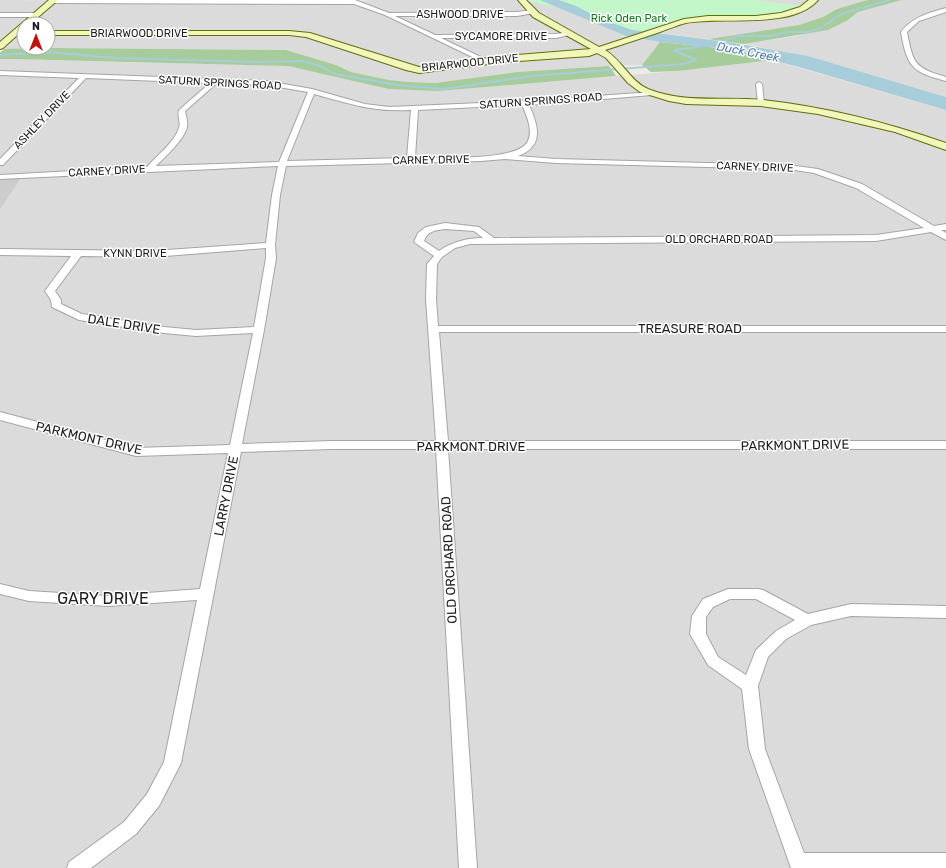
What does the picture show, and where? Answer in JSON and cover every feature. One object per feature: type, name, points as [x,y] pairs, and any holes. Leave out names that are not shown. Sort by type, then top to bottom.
[{"type":"street","points":[[522,0],[532,12],[609,56],[638,86],[652,93],[672,99],[686,101],[761,103],[790,106],[849,116],[899,130],[946,147]]},
{"type":"street","name":"BRIARWOOD DRIVE","points":[[56,33],[289,33],[306,35],[419,70],[485,61],[582,54],[691,19],[756,18],[782,15],[803,9],[814,0]]},
{"type":"street","points":[[0,15],[35,15],[53,1],[355,2],[387,14],[485,61]]},
{"type":"street","points":[[946,10],[914,21],[908,25],[904,32],[911,63],[921,71],[946,79]]},
{"type":"street","name":"ASHWOOD DRIVE","points":[[387,14],[517,14],[532,12]]},
{"type":"street","points":[[2,42],[15,33]]},
{"type":"street","name":"SYCAMORE DRIVE","points":[[432,36],[556,36],[570,34]]},
{"type":"street","name":"SATURN SPRINGS ROAD","points":[[0,73],[267,83],[312,91],[364,106],[415,109],[525,103],[652,93]]},
{"type":"street","name":"ASHLEY DRIVE","points":[[0,163],[84,77]]},
{"type":"street","points":[[150,168],[165,152],[182,128],[184,122],[181,111],[184,107],[216,81]]},
{"type":"street","points":[[759,84],[761,103]]},
{"type":"street","name":"LARRY DRIVE","points":[[76,868],[130,828],[153,800],[172,763],[259,330],[271,258],[270,245],[276,195],[282,164],[312,91]]},
{"type":"street","points":[[505,157],[520,153],[532,142],[535,131],[533,120],[525,103]]},
{"type":"street","points":[[411,161],[415,109]]},
{"type":"street","name":"CARNEY DRIVE","points":[[0,177],[150,168],[480,160],[505,157],[556,161],[788,167],[815,171],[859,186],[940,228],[946,237]]},
{"type":"street","points":[[439,255],[419,242],[422,235],[429,229],[445,226],[476,229],[491,240]]},
{"type":"street","name":"OLD ORCHARD ROAD","points":[[468,868],[442,446],[431,299],[432,264],[439,255],[452,246],[470,241],[830,240],[876,238],[940,228]]},
{"type":"street","name":"KYNN DRIVE","points":[[0,252],[153,254],[270,245]]},
{"type":"street","name":"DALE DRIVE","points":[[79,252],[50,291],[56,300],[56,305],[66,311],[80,317],[164,330],[196,333],[259,330]]},
{"type":"street","name":"TREASURE ROAD","points":[[433,329],[946,328]]},
{"type":"street","name":"PARKMONT DRIVE","points":[[0,416],[136,452],[332,445],[946,445]]},
{"type":"street","name":"GARY DRIVE","points":[[0,588],[29,596],[108,601],[207,594]]},
{"type":"street","points":[[750,686],[713,661],[698,634],[699,616],[708,603],[728,594],[758,594],[808,620]]},
{"type":"street","points":[[946,612],[851,610],[808,620],[781,635],[762,654],[750,686],[757,749],[799,865],[946,862]]},
{"type":"shaded area","points":[[0,0],[347,2],[375,0],[523,0],[560,7],[626,36],[660,42],[642,65],[517,72],[435,83],[389,80],[351,72],[336,65],[286,50],[56,48],[56,16],[16,16],[16,49],[0,50]]},
{"type":"shaded area","points":[[754,0],[867,0],[837,9],[823,17],[799,25],[708,39],[643,31],[682,19],[799,6]]},
{"type":"shaded area","points":[[902,0],[946,0],[946,97],[808,56],[744,44],[797,36],[848,20],[858,12]]},
{"type":"shaded area","points":[[0,59],[288,66],[439,91],[678,71],[772,60],[946,110],[946,868],[0,868],[0,209],[20,178],[0,179]]},
{"type":"shaded area","points":[[21,178],[0,209],[0,179]]},
{"type":"green space","name":"Rick Oden Park","points":[[529,0],[754,0],[800,6],[792,11],[778,14],[682,19],[628,36],[560,7],[542,5]]},
{"type":"green space","points":[[867,0],[902,0],[858,12],[848,20],[828,30],[744,44],[708,39],[799,25],[823,17],[837,9]]},
{"type":"green space","points":[[660,42],[728,49],[772,60],[678,71],[651,72],[642,65]]},
{"type":"green space","points":[[56,48],[286,50],[336,65],[351,72],[389,80],[408,82],[435,83],[517,72],[609,66],[616,76],[439,91],[389,89],[288,66],[0,59],[0,53],[4,49],[16,49],[16,56],[56,56]]},
{"type":"water","name":"Duck Creek","points":[[540,0],[559,0],[576,6],[601,19],[632,30],[728,42],[808,56],[946,97],[946,110],[799,67],[728,49],[660,42],[626,36]]},
{"type":"waterway","name":"Duck Creek","points":[[714,43],[739,36],[772,36],[786,32],[808,32],[821,28],[843,13],[890,0]]},
{"type":"waterway","points":[[0,55],[49,52],[115,58],[259,62],[302,61],[321,66],[335,74],[397,85],[444,89],[532,76],[683,64],[696,60],[674,50],[707,46]]}]
